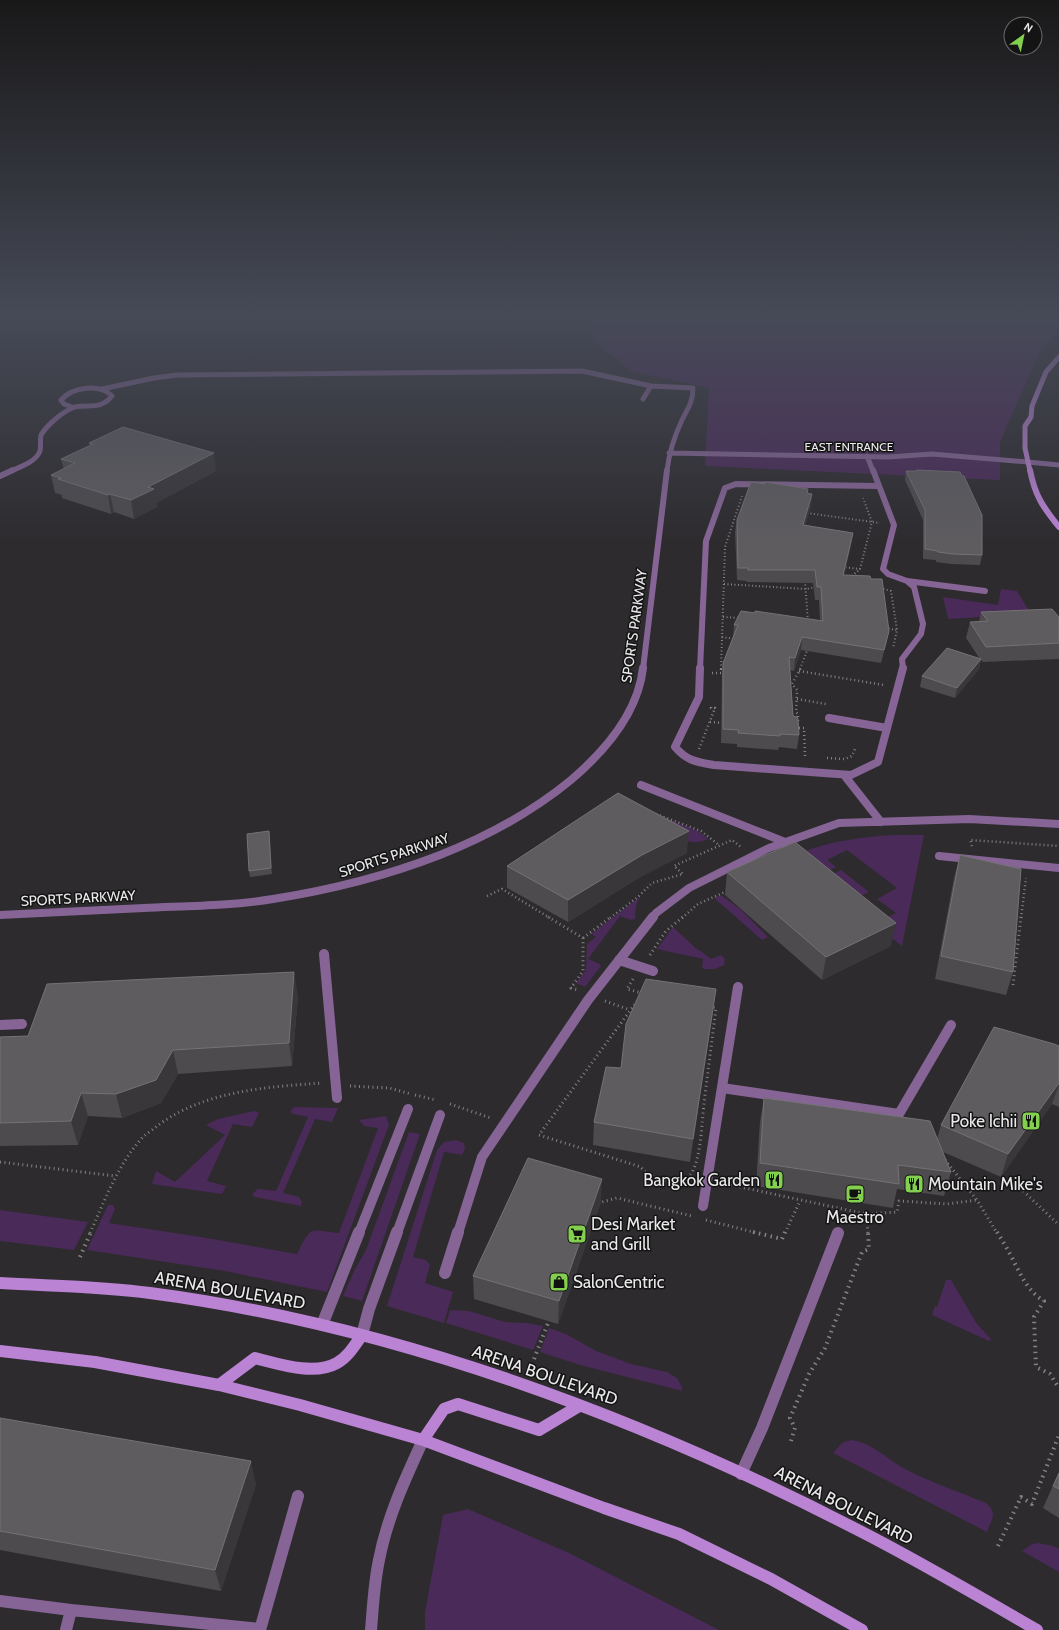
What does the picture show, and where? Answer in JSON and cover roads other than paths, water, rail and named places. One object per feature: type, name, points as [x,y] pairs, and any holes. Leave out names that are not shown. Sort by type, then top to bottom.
[{"type":"main road","points":[[1038,391],[1032,406],[1031,417],[1025,426],[1025,448],[1032,481],[1041,504],[1059,527]]},
{"type":"main road","name":"ARENA BOULEVARD","points":[[0,1283],[149,1293],[253,1310],[362,1335],[451,1361],[624,1422],[741,1474],[834,1518],[929,1568],[1037,1630]]},
{"type":"main road","points":[[219,1385],[255,1358],[297,1367],[330,1367],[344,1358],[362,1335]]},
{"type":"main road","points":[[0,1351],[96,1362],[219,1385],[300,1405],[423,1440],[604,1508],[679,1534],[771,1579],[862,1630]]},
{"type":"main road","points":[[423,1440],[444,1409],[458,1404],[539,1430],[579,1406]]},
{"type":"street","points":[[75,391],[62,397],[60,400],[62,403],[72,407],[90,407],[106,403],[112,396],[109,391]]},
{"type":"street","points":[[643,399],[648,391]]},
{"type":"street","name":"SPORTS PARKWAY","points":[[0,915],[217,905],[272,899],[332,888],[411,866],[457,848],[486,835],[524,814],[547,799],[585,768],[608,744],[620,728],[633,704],[642,680],[669,453],[682,420],[693,399],[693,391]]},
{"type":"street","points":[[0,476],[22,466],[38,454],[41,448],[41,434],[46,428],[72,407]]},
{"type":"street","name":"EAST ENTRANCE","points":[[669,453],[888,457],[932,454],[1059,465]]},
{"type":"street","points":[[867,456],[894,525],[883,569],[888,574],[907,581],[985,591]]},
{"type":"street","points":[[878,486],[736,484],[725,488],[706,541],[699,696],[675,747],[682,756],[714,765],[844,775],[851,775],[878,762],[903,669],[902,658],[921,634],[923,624],[914,587],[907,581]]},
{"type":"street","points":[[829,718],[887,728]]},
{"type":"street","points":[[844,775],[880,822]]},
{"type":"street","points":[[640,785],[785,842]]},
{"type":"street","points":[[445,1273],[482,1157],[591,995],[656,913],[689,888],[753,856],[785,842],[839,823],[969,819],[1059,824]]},
{"type":"street","points":[[939,856],[1059,868]]},
{"type":"street","points":[[324,954],[337,1098]]},
{"type":"street","points":[[619,960],[653,972]]},
{"type":"street","points":[[703,1206],[738,987]]},
{"type":"street","points":[[0,1025],[22,1024]]},
{"type":"street","points":[[722,1088],[899,1114],[951,1025]]},
{"type":"street","points":[[322,1325],[408,1109]]},
{"type":"street","points":[[362,1335],[369,1309],[440,1116]]},
{"type":"street","points":[[741,1474],[762,1428],[838,1233]]},
{"type":"street","points":[[371,1630],[379,1561],[387,1528],[404,1481],[423,1440]]},
{"type":"street","points":[[0,1601],[71,1610],[260,1629],[298,1496]]},
{"type":"street","points":[[66,1630],[71,1610]]},
{"type":"place","name":"Poke Ichii","points":[[1031,1121]]},
{"type":"place","name":"Bangkok Garden","points":[[774,1180]]},
{"type":"place","name":"Mountain Mike's","points":[[914,1184]]},
{"type":"place","name":"Maestro","points":[[855,1194]]},
{"type":"place","name":"Desi Market and Grill","points":[[577,1234]]},
{"type":"place","name":"SalonCentric","points":[[559,1282]]}]
